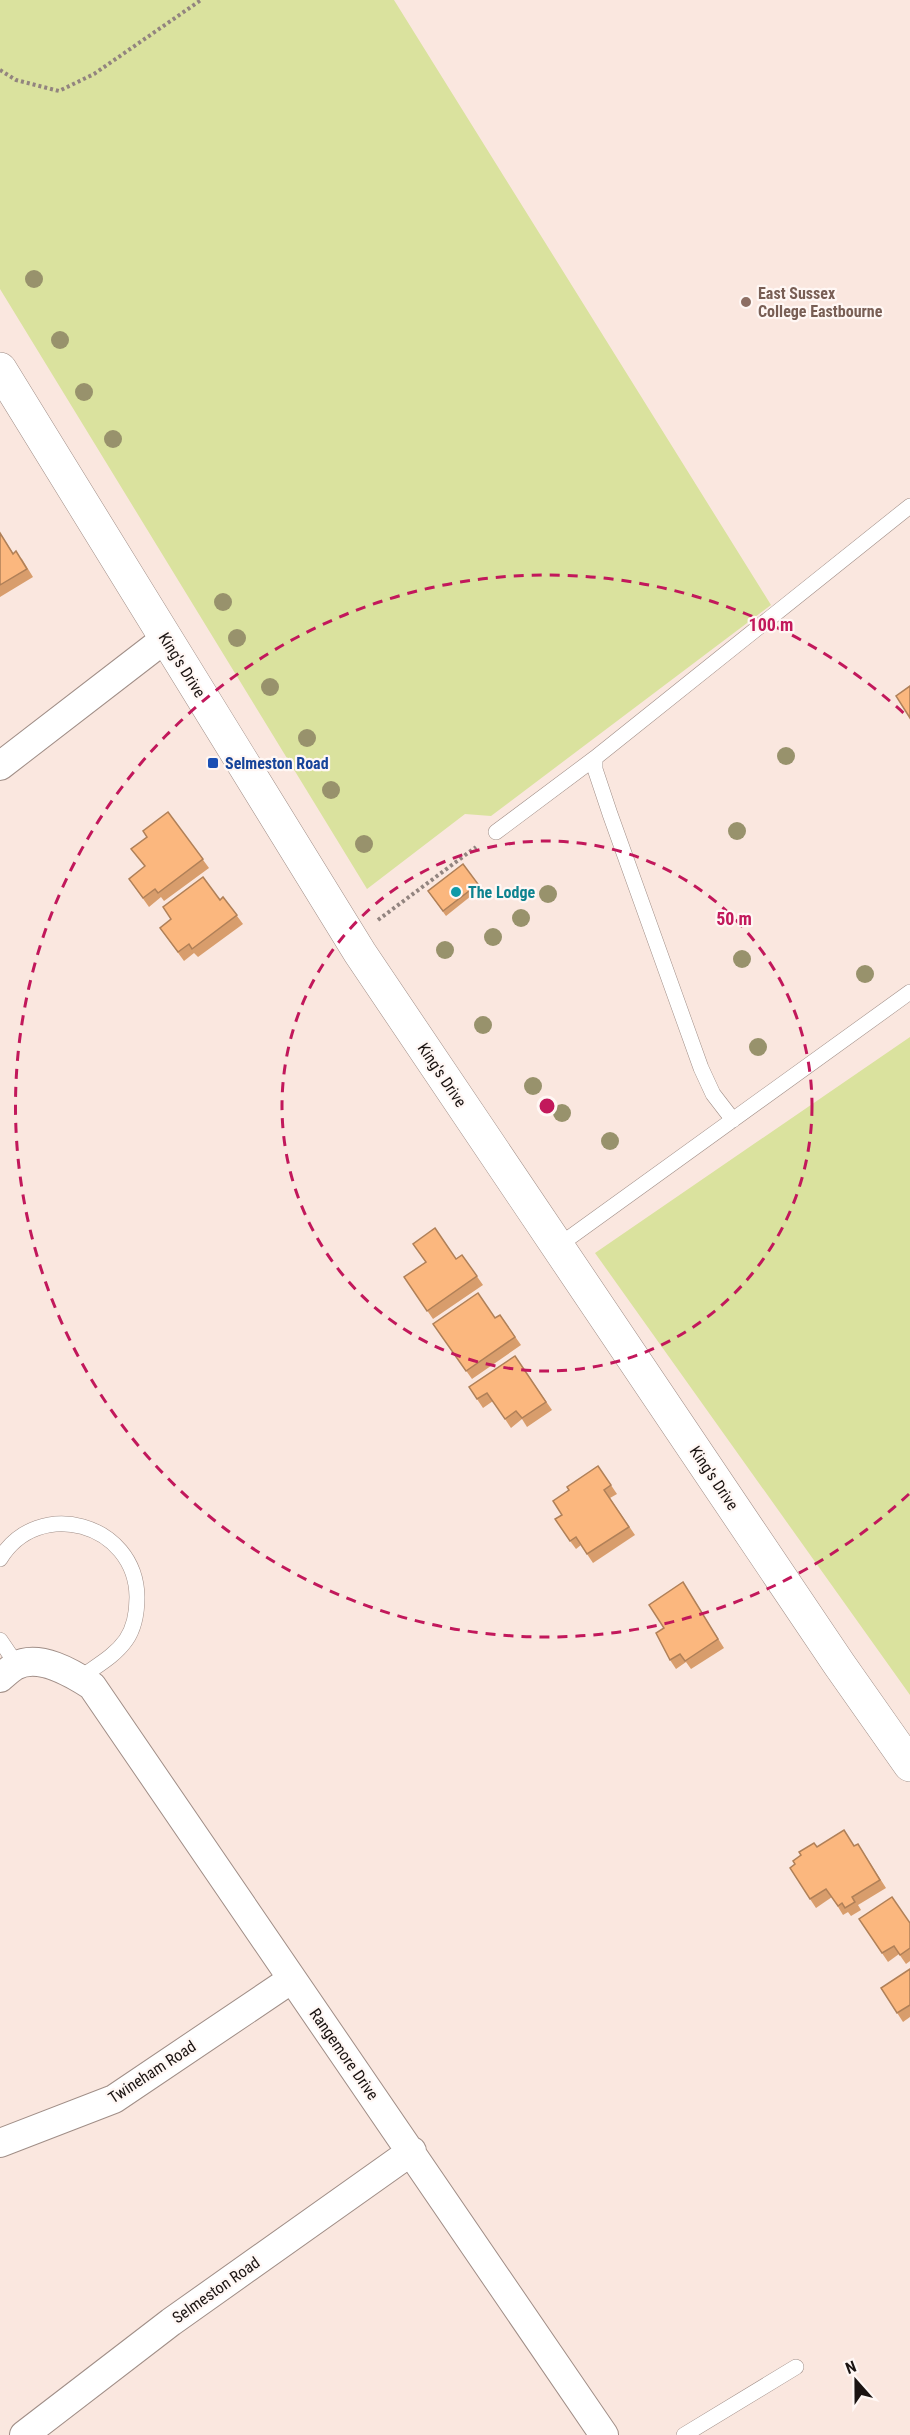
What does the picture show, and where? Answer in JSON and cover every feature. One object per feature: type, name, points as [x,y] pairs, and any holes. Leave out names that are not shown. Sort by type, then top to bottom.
[{"type":"main road","name":"King's Drive","points":[[0,369],[352,940],[845,1673],[910,1765]]},
{"type":"street","points":[[0,766],[166,638]]},
{"type":"street","name":"Rangemore Drive","points":[[9,1672],[39,1662],[70,1672],[92,1686],[604,2435]]},
{"type":"street","name":"Twineham Road","points":[[0,2143],[114,2099],[292,1979]]},
{"type":"street","name":"Selmeston Road","points":[[24,2435],[171,2322],[412,2151]]},
{"type":"lane","points":[[496,832],[595,758],[910,506]]},
{"type":"lane","points":[[595,758],[595,769],[610,814],[700,1068],[713,1094],[733,1120]]},
{"type":"lane","points":[[558,1246],[910,992]]},
{"type":"lane","points":[[0,1559],[6,1549],[20,1536],[45,1525],[71,1523],[89,1527],[112,1541],[126,1557],[136,1581],[137,1615],[126,1640],[108,1659],[80,1678]]},
{"type":"lane","name":"Rangemore Drive","points":[[0,1640],[9,1672]]},
{"type":"lane","points":[[684,2435],[796,2367]]},
{"type":"path","points":[[0,70],[16,80],[59,91],[94,74],[201,0]]},
{"type":"path","points":[[352,940],[496,832]]},
{"type":"green space","points":[[0,0],[394,0],[771,605],[491,816],[465,814],[367,889],[0,289]]},
{"type":"green space","points":[[910,1037],[910,1695],[595,1253]]},
{"type":"building","points":[[0,533],[13,554],[16,551],[27,569],[0,585]]},
{"type":"building","points":[[910,686],[910,718],[896,696]]},
{"type":"building","points":[[168,812],[203,859],[158,893],[155,889],[143,898],[129,879],[145,866],[131,849],[147,837],[143,831]]},
{"type":"building","name":"The Lodge","points":[[463,864],[478,884],[443,911],[428,891]]},
{"type":"building","points":[[203,877],[220,900],[223,897],[237,915],[192,949],[189,944],[178,952],[160,928],[171,919],[163,907]]},
{"type":"building","points":[[435,1228],[456,1259],[462,1255],[477,1276],[427,1311],[404,1277],[426,1262],[413,1244]]},
{"type":"building","points":[[478,1293],[495,1318],[500,1315],[515,1337],[466,1371],[433,1324]]},
{"type":"building","points":[[515,1356],[546,1402],[522,1418],[516,1411],[505,1419],[487,1393],[477,1399],[469,1387]]},
{"type":"building","points":[[598,1466],[611,1485],[604,1490],[629,1527],[587,1554],[576,1537],[570,1541],[555,1519],[562,1515],[553,1501],[569,1490],[567,1487]]},
{"type":"building","points":[[683,1582],[718,1639],[685,1661],[680,1654],[670,1660],[656,1633],[664,1628],[649,1605]]},
{"type":"building","points":[[844,1830],[854,1846],[858,1844],[880,1880],[852,1897],[855,1902],[845,1908],[842,1903],[838,1906],[826,1889],[810,1899],[790,1868],[795,1864],[793,1861],[801,1855],[799,1852],[814,1843],[817,1847]]},
{"type":"building","points":[[892,1897],[910,1923],[910,1948],[900,1955],[894,1946],[882,1953],[859,1919]]},
{"type":"building","points":[[910,1969],[910,2005],[897,2013],[881,1988]]},
{"type":"place","name":"East Sussex College Eastbourne","points":[[746,302]]},
{"type":"place","name":"Selmeston Road","points":[[213,763]]},
{"type":"place","name":"The Lodge","points":[[456,892]]}]
